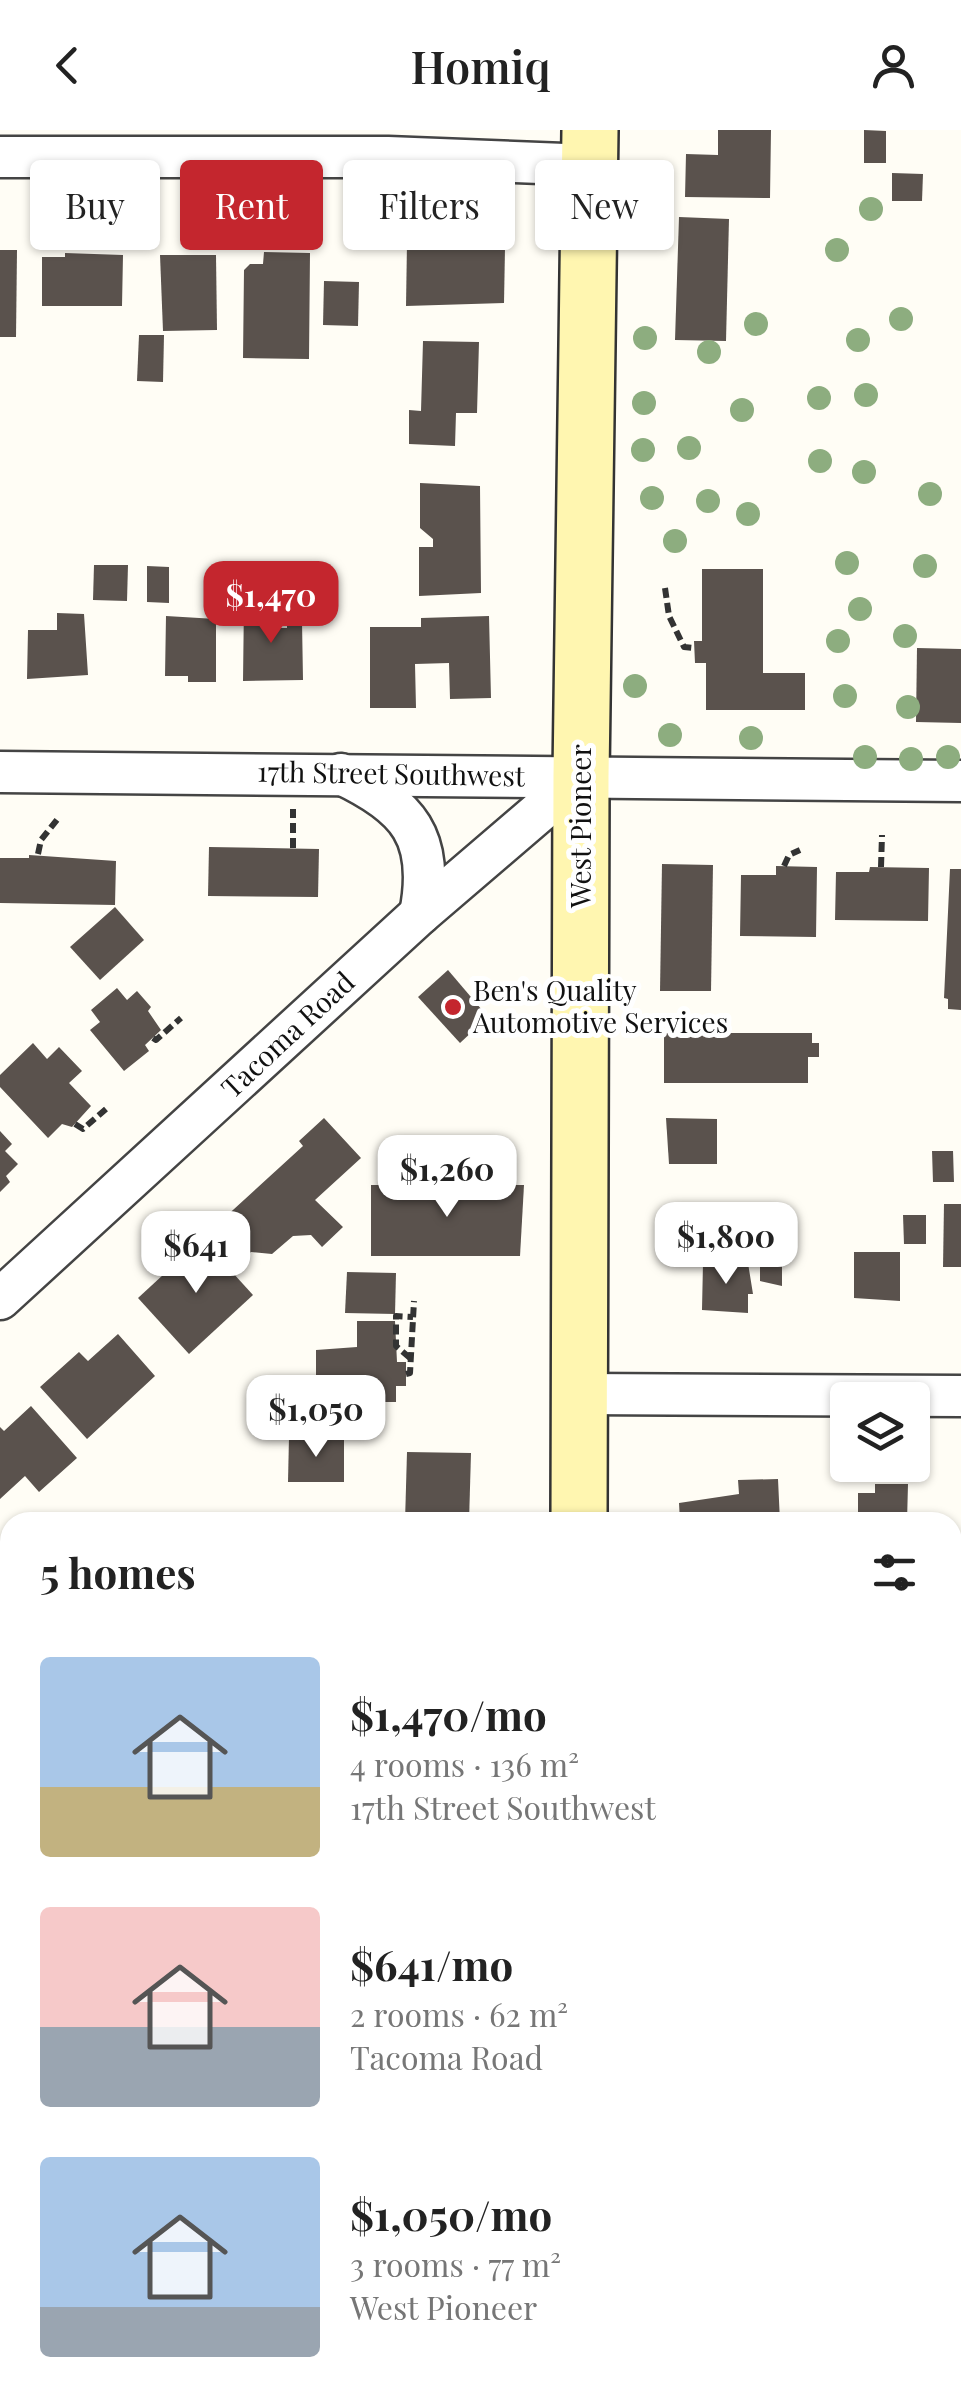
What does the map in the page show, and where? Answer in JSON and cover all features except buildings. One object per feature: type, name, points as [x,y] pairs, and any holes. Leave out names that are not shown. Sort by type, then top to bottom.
[{"type":"main road","name":"West Pioneer","points":[[558,1512],[581,1394],[581,776],[590,147]]},
{"type":"street","points":[[0,157],[388,157],[590,147]]},
{"type":"street","name":"17th Street Southwest","points":[[0,772],[338,772],[961,782]]},
{"type":"street","points":[[338,772],[387,798],[414,828],[426,862],[420,914]]},
{"type":"street","name":"Tacoma Road","points":[[0,1299],[420,914],[581,776]]},
{"type":"street","points":[[581,1394],[961,1396]]},
{"type":"path","points":[[665,588],[676,632],[684,648],[694,648]]},
{"type":"path","points":[[38,854],[41,840],[60,816]]},
{"type":"path","points":[[880,867],[882,836]]},
{"type":"path","points":[[784,866],[789,855],[800,850]]},
{"type":"path","points":[[153,1038],[156,1040],[181,1018]]},
{"type":"path","points":[[74,1124],[82,1129],[106,1109]]},
{"type":"path","points":[[406,1374],[411,1358],[414,1300]]},
{"type":"path","points":[[411,1358],[396,1346],[396,1316],[413,1317]]},
{"type":"place","name":"Ben's Quality Automotive Services","points":[[453,1007]]}]
